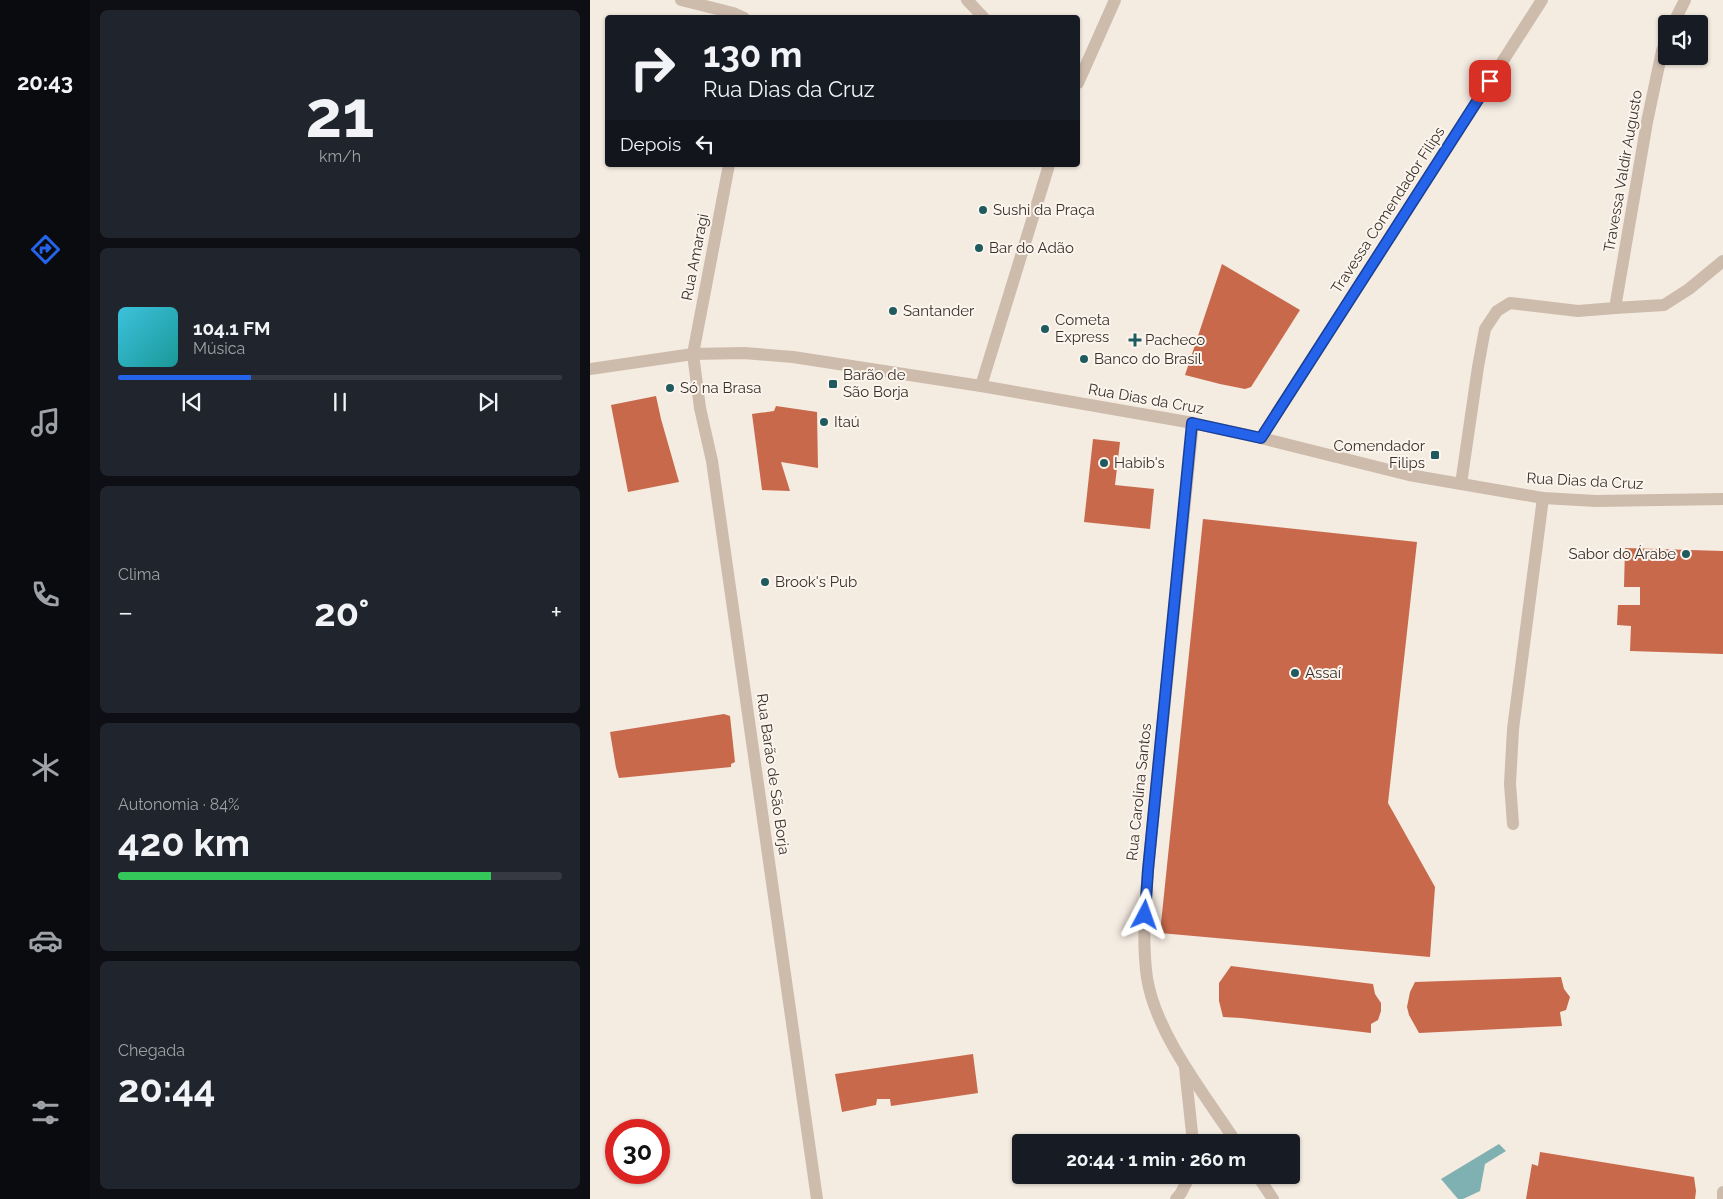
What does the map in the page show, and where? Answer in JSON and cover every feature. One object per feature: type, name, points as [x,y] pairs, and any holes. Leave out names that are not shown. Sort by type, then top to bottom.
[{"type":"street","points":[[681,0],[737,15]]},
{"type":"street","points":[[967,0],[981,15]]},
{"type":"street","points":[[1080,79],[1115,0]]},
{"type":"street","name":"Travessa Comendador Filips","points":[[1261,438],[1542,0]]},
{"type":"street","points":[[1678,15],[1685,0]]},
{"type":"street","name":"Travessa Valdir Augusto","points":[[1615,308],[1647,122],[1659,65]]},
{"type":"street","name":"Rua Amaragi","points":[[693,354],[729,167]]},
{"type":"street","points":[[981,386],[1048,167]]},
{"type":"street","points":[[1462,484],[1485,329],[1497,311],[1510,303],[1578,311],[1664,305],[1690,289],[1723,261]]},
{"type":"street","name":"Rua Dias da Cruz","points":[[590,369],[693,354],[744,353],[793,357],[981,386],[1192,423],[1409,475],[1543,498],[1596,501],[1723,499]]},
{"type":"street","name":"Rua Barão de São Borja","points":[[693,354],[700,408],[712,461],[817,1199]]},
{"type":"street","name":"Rua Carolina Santos","points":[[1192,423],[1148,870],[1144,930],[1148,979],[1160,1020],[1185,1065],[1231,1134]]},
{"type":"street","points":[[1513,824],[1510,784],[1513,729],[1543,498]]},
{"type":"street","points":[[1185,1065],[1192,1134]]},
{"type":"street","points":[[1176,1199],[1186,1184]]},
{"type":"street","points":[[1263,1184],[1273,1199]]},
{"type":"street","points":[[1722,1199],[1723,1192]]},
{"type":"water","points":[[1499,1144],[1506,1151],[1485,1164],[1480,1191],[1463,1199],[1458,1199],[1441,1179]]},
{"type":"building","points":[[1222,264],[1300,310],[1251,387],[1245,389],[1185,375]]},
{"type":"building","points":[[656,396],[679,482],[628,492],[611,405]]},
{"type":"building","points":[[776,406],[817,412],[818,468],[781,462],[790,491],[762,490],[752,414],[774,411]]},
{"type":"building","name":"Habib's","points":[[1093,439],[1120,442],[1115,485],[1154,489],[1150,529],[1084,522]]},
{"type":"building","name":"Assaí","points":[[1203,519],[1417,542],[1388,803],[1435,887],[1430,957],[1160,933]]},
{"type":"building","points":[[1625,548],[1723,551],[1723,654],[1630,651],[1631,626],[1617,625],[1618,605],[1640,605],[1640,587],[1624,587]]},
{"type":"building","points":[[724,714],[730,716],[735,762],[731,764],[731,767],[619,778],[610,732]]},
{"type":"building","points":[[1231,966],[1373,984],[1375,994],[1381,1003],[1378,1020],[1371,1024],[1371,1033],[1223,1017],[1219,1001],[1219,983]]},
{"type":"building","points":[[1561,977],[1564,989],[1570,997],[1566,1010],[1560,1012],[1562,1026],[1419,1033],[1409,1015],[1407,1007],[1410,992],[1415,982]]},
{"type":"building","points":[[973,1054],[978,1093],[891,1106],[890,1099],[877,1099],[876,1105],[842,1112],[835,1074]]},
{"type":"building","points":[[1540,1152],[1694,1177],[1695,1199],[1526,1199],[1532,1164],[1538,1166]]},
{"type":"place","name":"Sushi da Praça","points":[[983,210]]},
{"type":"place","name":"Bar do Adão","points":[[979,248]]},
{"type":"place","name":"Santander","points":[[893,311]]},
{"type":"place","name":"Cometa Express","points":[[1045,329]]},
{"type":"place","name":"Pacheco","points":[[1135,340]]},
{"type":"place","name":"Banco do Brasil","points":[[1084,359]]},
{"type":"place","name":"Barão de São Borja","points":[[833,384]]},
{"type":"place","name":"Só na Brasa","points":[[670,388]]},
{"type":"place","name":"Itaú","points":[[824,422]]},
{"type":"place","name":"Comendador Filips","points":[[1435,455]]},
{"type":"place","name":"Habib's","points":[[1104,463]]},
{"type":"place","name":"Sabor do Árabe","points":[[1686,554]]},
{"type":"place","name":"Brook's Pub","points":[[765,582]]},
{"type":"place","name":"Assaí","points":[[1295,673]]},
{"type":"route","points":[[1145,915],[1192,423],[1261,438],[1490,81]]}]
